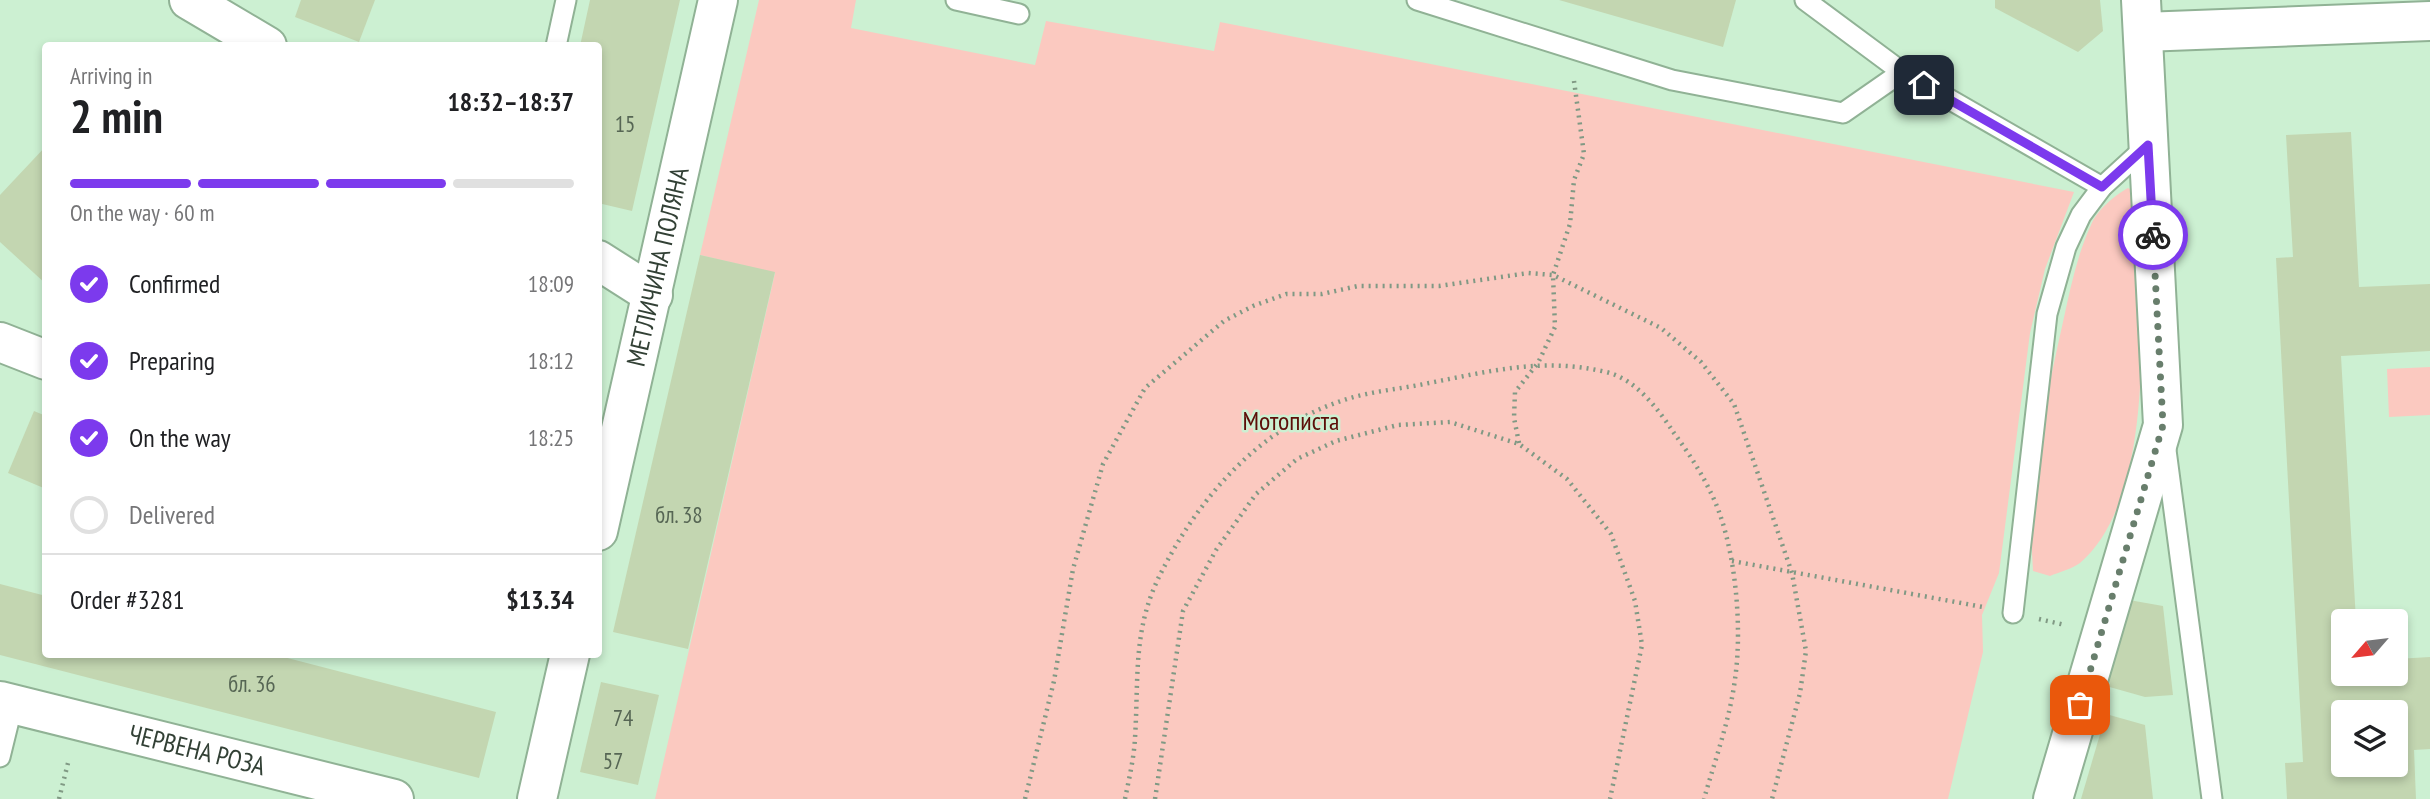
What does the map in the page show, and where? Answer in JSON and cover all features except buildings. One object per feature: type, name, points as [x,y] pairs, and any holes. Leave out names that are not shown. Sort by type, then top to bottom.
[{"type":"street","points":[[189,0],[260,42]]},
{"type":"street","name":"МЕТЛИЧИНА ПОЛЯНА","points":[[602,514],[718,0]]},
{"type":"street","points":[[2053,799],[2163,425],[2142,16],[2430,21]]},
{"type":"street","points":[[602,263],[653,295]]},
{"type":"street","points":[[0,342],[42,358]]},
{"type":"street","points":[[537,799],[569,658]]},
{"type":"street","name":"ЧЕРВЕНА РОЗА","points":[[7,703],[394,799]]},
{"type":"lane","points":[[557,42],[566,0]]},
{"type":"lane","points":[[956,0],[1019,14]]},
{"type":"lane","points":[[1417,0],[1672,80],[1843,113],[1902,72]]},
{"type":"lane","points":[[1805,0],[1902,72],[2102,187]]},
{"type":"lane","points":[[2013,612],[2046,314],[2066,247],[2081,215],[2102,187],[2148,145]]},
{"type":"lane","points":[[2163,425],[2212,799]]},
{"type":"lane","points":[[0,757],[7,703]]},
{"type":"path","points":[[1519,444],[1514,418],[1515,392],[1538,363],[1555,327],[1553,275],[1570,224],[1574,180],[1584,153],[1575,84],[1563,45]]},
{"type":"path","points":[[1025,799],[1055,681],[1073,569],[1103,464],[1145,388],[1224,321],[1253,306],[1286,294],[1322,294],[1358,286],[1439,286],[1528,273],[1553,275],[1661,328],[1702,362],[1734,404],[1792,573],[1806,651],[1800,693],[1772,799]]},
{"type":"path","points":[[1125,799],[1135,741],[1137,644],[1147,608],[1161,572],[1185,530],[1223,481],[1259,444],[1297,421],[1345,399],[1538,363],[1609,372],[1638,389],[1662,415],[1712,493],[1732,561],[1737,607],[1735,679],[1704,799]]},
{"type":"path","points":[[1156,799],[1183,611],[1216,551],[1256,494],[1297,459],[1336,441],[1398,425],[1450,422],[1519,444],[1567,479],[1611,534],[1635,601],[1642,645],[1609,799]]},
{"type":"path","points":[[1732,561],[2013,612],[2100,634]]},
{"type":"green space","name":"Мотописта","points":[[759,0],[856,0],[851,28],[1035,65],[1046,21],[1214,51],[1220,22],[2074,192],[2045,269],[2030,333],[1999,573],[1982,615],[1983,652],[1948,799],[655,799],[775,273],[700,255]]},
{"type":"green space","points":[[2128,188],[2139,195],[2142,336],[2134,442],[2123,490],[2106,531],[2080,563],[2050,576],[2033,571],[2032,540],[2035,477],[2050,383],[2071,285],[2086,236],[2102,209]]},
{"type":"green space","points":[[2430,367],[2430,415],[2389,417],[2387,369]]},
{"type":"way so far","points":[[2080,705],[2163,425],[2153,235]]},
{"type":"route","points":[[1924,85],[2102,187],[2148,145],[2153,235]]}]
